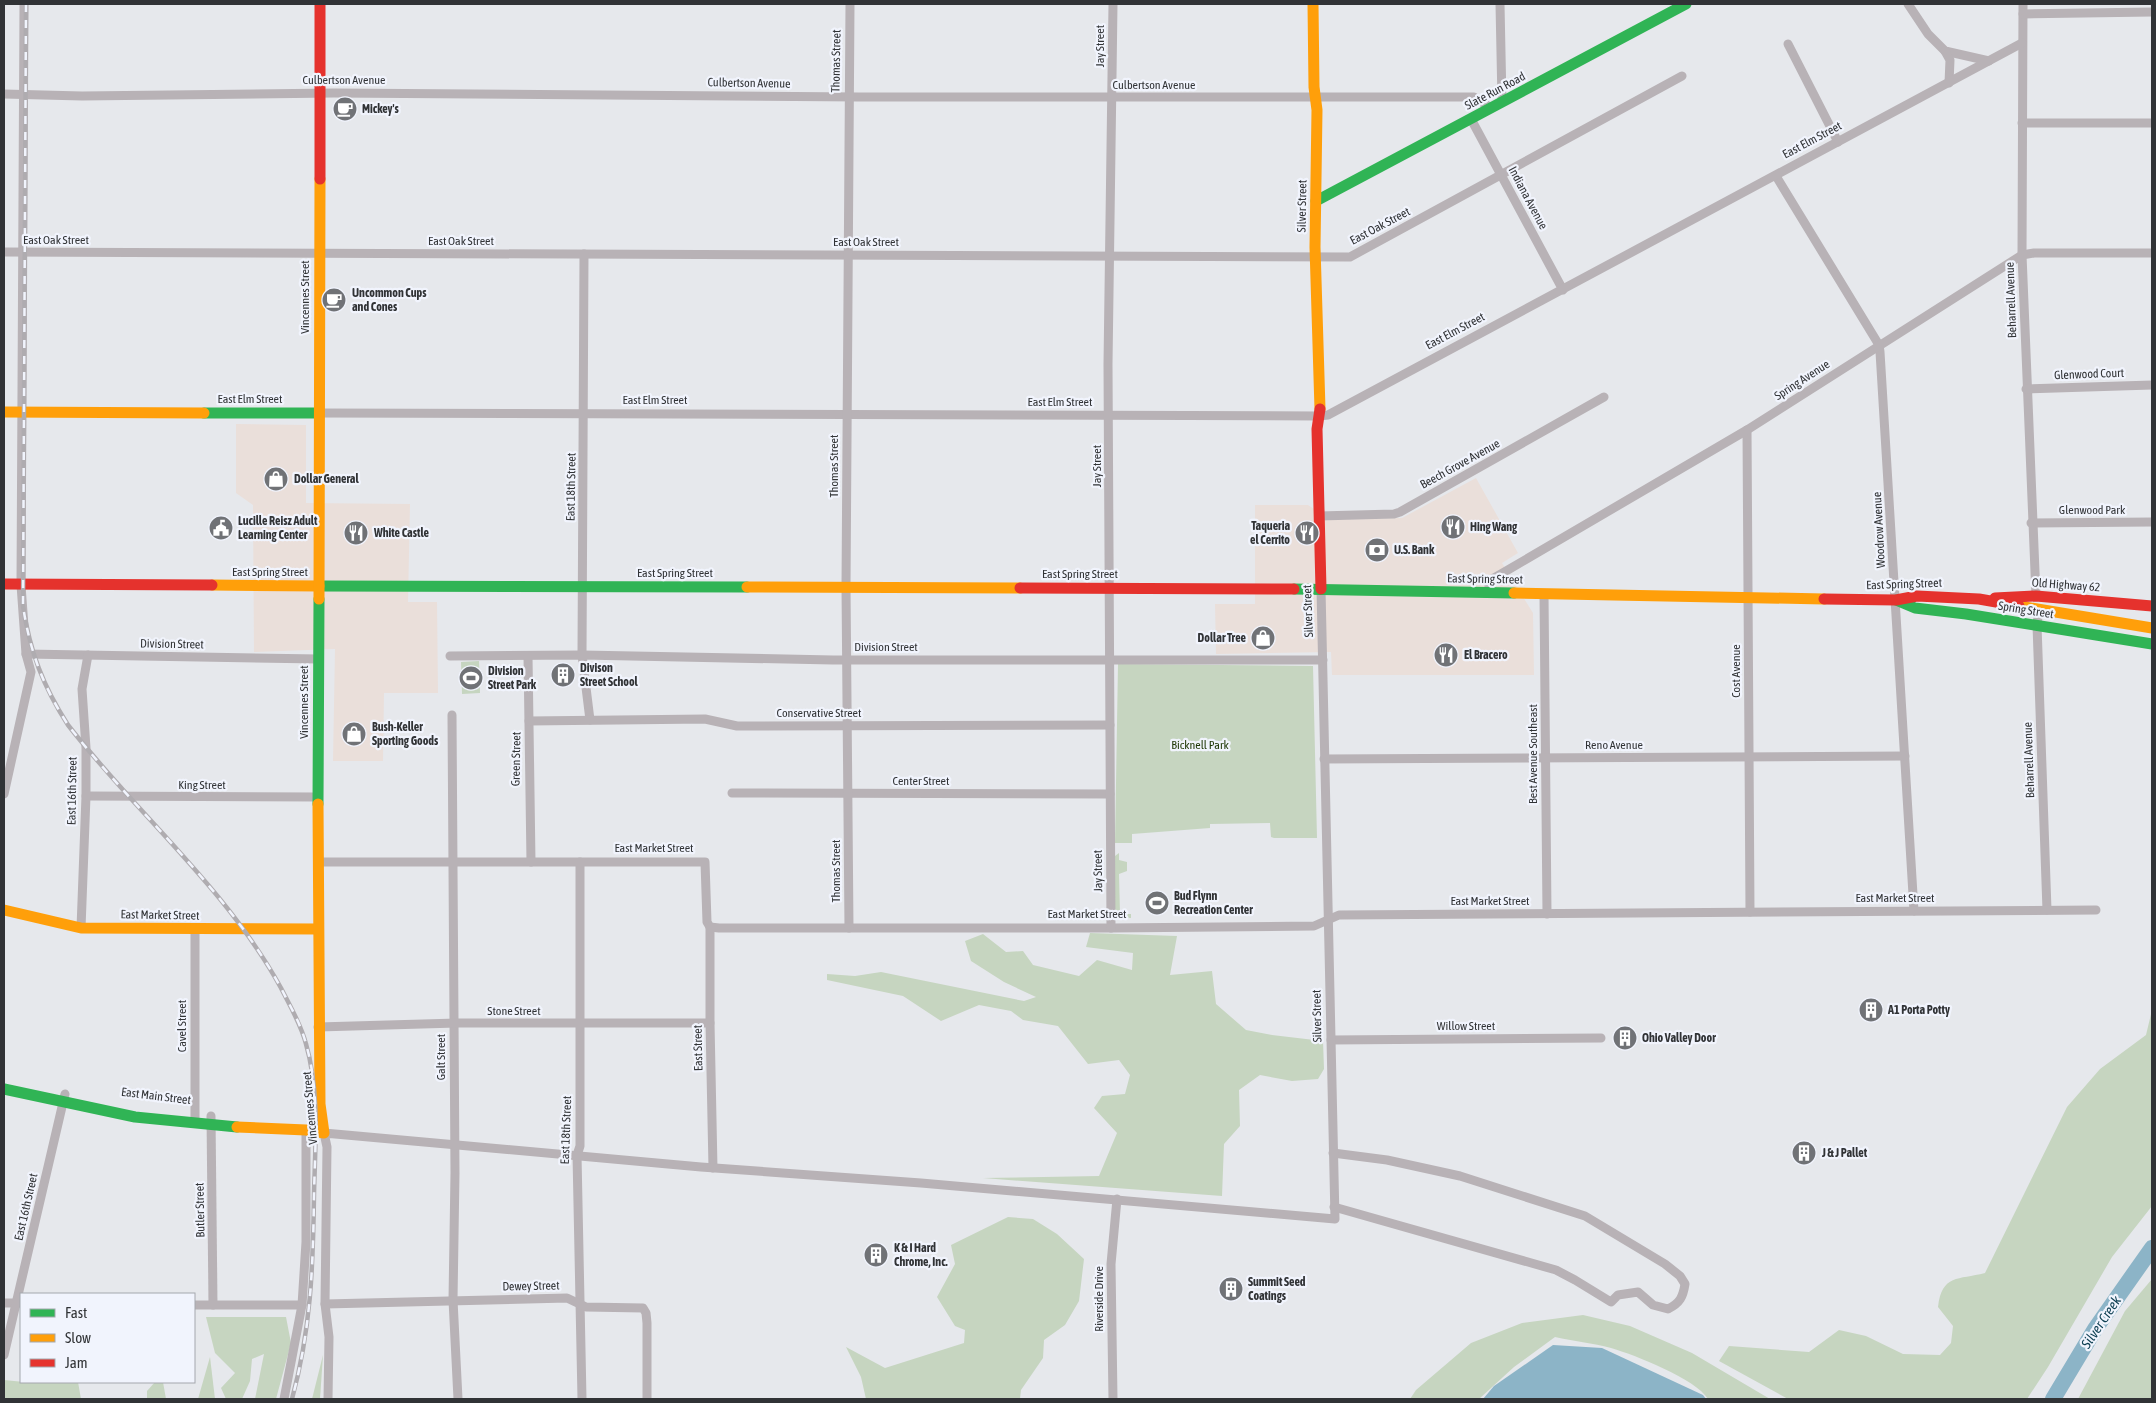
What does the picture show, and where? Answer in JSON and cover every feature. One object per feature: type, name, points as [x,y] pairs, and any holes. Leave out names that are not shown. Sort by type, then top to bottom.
[{"type":"main road","name":"Vincennes Street","points":[[320,4],[317,797],[318,1027],[320,1104],[324,1134]]},
{"type":"main road","name":"Silver Street","points":[[1313,4],[1314,87],[1317,110],[1316,257],[1321,405],[1317,429],[1321,589]]},
{"type":"main road","name":"Slate Run Road","points":[[1316,201],[1686,4]]},
{"type":"main road","name":"East Elm Street","points":[[4,412],[318,413]]},
{"type":"main road","name":"East Spring Street","points":[[4,584],[1321,589],[1896,600],[1917,596],[1979,599],[2152,628]]},
{"type":"main road","name":"Old Highway 62","points":[[1979,599],[2036,596],[2152,606]]},
{"type":"main road","name":"Spring Street","points":[[1896,600],[1915,608],[1966,614],[2152,644]]},
{"type":"main road","name":"East Market Street","points":[[4,910],[81,928],[194,930],[318,929]]},
{"type":"main road","name":"East Main Street","points":[[4,1080],[135,1117],[211,1120],[306,1130],[324,1134]]},
{"type":"main road","name":"East Main Street","points":[[4,1088],[64,1098]]},
{"type":"street","points":[[4,794],[31,672],[26,654],[22,584],[24,4]]},
{"type":"street","name":"Thomas Street","points":[[849,928],[846,587],[850,4]]},
{"type":"street","name":"Jay Street","points":[[1111,928],[1108,256],[1113,4]]},
{"type":"street","points":[[1500,4],[1502,102]]},
{"type":"street","points":[[1908,4],[1928,34],[1945,51],[1950,60],[1949,83]]},
{"type":"street","name":"Beharrell Avenue","points":[[2023,4],[2022,255],[2031,523],[2036,596]]},
{"type":"street","points":[[2023,14],[2152,12]]},
{"type":"street","name":"East Elm Street","points":[[318,413],[1328,415],[2022,43]]},
{"type":"street","points":[[1788,44],[1838,142]]},
{"type":"street","points":[[1945,51],[1989,61]]},
{"type":"street","name":"East Oak Street","points":[[4,252],[1350,257],[1682,76]]},
{"type":"street","name":"Culbertson Avenue","points":[[4,94],[82,96],[320,93],[848,97],[1474,97],[1491,108]]},
{"type":"street","name":"Indiana Avenue","points":[[1471,118],[1563,290]]},
{"type":"street","points":[[2022,123],[2152,123]]},
{"type":"street","name":"Woodrow Avenue","points":[[1776,176],[1879,345],[1914,911]]},
{"type":"street","name":"Spring Avenue","points":[[1489,592],[1490,580],[1747,430],[2022,255],[2034,253],[2152,252]]},
{"type":"street","name":"East 18th Street","points":[[584,254],[585,414],[582,655],[590,720]]},
{"type":"street","name":"Glenwood Court","points":[[2026,389],[2152,385]]},
{"type":"street","name":"Beech Grove Avenue","points":[[1319,516],[1394,514],[1400,512],[1604,397]]},
{"type":"street","name":"Cost Avenue","points":[[1747,430],[1750,912]]},
{"type":"street","name":"Glenwood Park","points":[[2031,523],[2152,522]]},
{"type":"street","name":"Silver Street","points":[[1117,1199],[1335,1218],[1321,589]]},
{"type":"street","name":"Best Avenue Southeast","points":[[1544,594],[1546,914]]},
{"type":"street","name":"Beharrell Avenue","points":[[2039,609],[2037,625],[2047,910]]},
{"type":"street","name":"Division Street","points":[[26,654],[318,658]]},
{"type":"street","name":"East 16th Street","points":[[81,928],[86,796],[86,748],[82,689],[88,655]]},
{"type":"street","name":"Division Street","points":[[450,656],[582,655],[847,659],[1323,660]]},
{"type":"street","name":"Green Street","points":[[528,656],[528,793],[531,862]]},
{"type":"street","name":"Galt Street","points":[[452,715],[453,1300],[458,1399]]},
{"type":"street","name":"Conservative Street","points":[[529,721],[705,719],[737,726],[1110,724]]},
{"type":"street","points":[[4,750],[14,753]]},
{"type":"street","name":"Reno Avenue","points":[[1324,759],[1905,756]]},
{"type":"street","name":"Center Street","points":[[732,793],[1110,794]]},
{"type":"street","name":"King Street","points":[[86,796],[317,797]]},
{"type":"street","name":"East Market Street","points":[[318,862],[705,862],[706,913],[707,922],[710,927],[1111,928],[1314,926],[1339,916],[2096,910]]},
{"type":"street","name":"East 18th Street","points":[[580,862],[580,1146],[577,1155],[582,1399]]},
{"type":"street","name":"East Street","points":[[710,927],[713,1168]]},
{"type":"street","name":"Cavel Street","points":[[194,930],[195,1119]]},
{"type":"street","name":"Stone Street","points":[[318,1027],[454,1023],[710,1023]]},
{"type":"street","name":"Willow Street","points":[[1331,1040],[1601,1038]]},
{"type":"street","name":"East 16th Street","points":[[21,1293],[64,1098]]},
{"type":"street","name":"Butler Street","points":[[211,1120],[213,1305]]},
{"type":"street","name":"Vincennes Street","points":[[284,1399],[302,1305],[306,1242],[306,1130]]},
{"type":"street","points":[[324,1134],[713,1168],[1117,1199]]},
{"type":"street","name":"Vincennes Street","points":[[324,1134],[327,1147],[325,1304],[329,1337],[328,1399]]},
{"type":"street","points":[[1334,1153],[1387,1160],[1460,1176],[1585,1216],[1665,1264],[1680,1276],[1685,1284],[1682,1298],[1677,1305],[1668,1309],[1653,1304],[1638,1292],[1618,1295],[1611,1302],[1556,1270],[1334,1207]]},
{"type":"street","name":"Riverside Drive","points":[[1113,1399],[1111,1264],[1117,1199]]},
{"type":"street","name":"Dewey Street","points":[[325,1304],[567,1298],[586,1307],[643,1308],[646,1313],[647,1399]]},
{"type":"street","points":[[4,1303],[19,1303]]},
{"type":"street","name":"East 16th Street","points":[[4,1355],[19,1303]]},
{"type":"street","points":[[195,1304],[302,1305]]},
{"type":"shaded area","points":[[236,424],[306,425],[306,503],[410,504],[408,602],[437,602],[438,693],[384,693],[383,761],[333,761],[335,649],[254,652],[253,505],[236,493]]},
{"type":"shaded area","points":[[1476,478],[1518,553],[1502,563],[1533,613],[1534,675],[1332,675],[1331,652],[1216,654],[1215,604],[1255,604],[1255,505],[1308,505],[1329,519],[1402,518]]},
{"type":"green space","name":"Division Street Park","points":[[479,661],[480,693],[462,694],[461,662]]},
{"type":"green space","name":"Bicknell Park","points":[[1118,664],[1313,666],[1317,838],[1274,838],[1271,837],[1270,823],[1210,824],[1210,828],[1132,834],[1132,843],[1115,843]]},
{"type":"green space","points":[[1119,853],[1119,860],[1127,862],[1127,871],[1119,874],[1120,914],[1131,914],[1131,918],[1121,918],[1115,912],[1115,856]]},
{"type":"green space","points":[[1090,933],[1177,936],[1170,975],[1212,971],[1216,1004],[1246,1030],[1323,1041],[1324,1069],[1318,1079],[1292,1081],[1260,1075],[1239,1090],[1240,1126],[1224,1144],[1222,1196],[983,1178],[1099,1176],[1117,1133],[1094,1108],[1102,1096],[1125,1094],[1130,1075],[1119,1060],[1088,1064],[1058,1026],[1023,1020],[1011,1011],[979,1005],[941,1021],[903,996],[827,980],[827,974],[855,976],[881,972],[1024,1001],[1036,997],[1004,982],[971,961],[965,941],[983,934],[1006,952],[1023,951],[1033,965],[1079,976],[1097,960],[1132,970],[1133,953],[1086,947]]},
{"type":"green space","points":[[2152,1010],[2152,1206],[2112,1257],[2048,1367],[2027,1399],[1788,1399],[1719,1361],[1729,1346],[1809,1352],[1839,1330],[1866,1336],[1903,1354],[1940,1355],[1951,1343],[1953,1326],[1938,1307],[1943,1289],[1953,1280],[1985,1273],[2067,1107],[2100,1069],[2146,1035]]},
{"type":"green space","points":[[1008,1217],[1033,1219],[1057,1234],[1084,1259],[1079,1301],[1065,1325],[1044,1340],[1043,1358],[1021,1390],[1020,1399],[866,1399],[861,1377],[846,1347],[885,1368],[964,1343],[965,1330],[955,1326],[937,1297],[955,1264],[951,1245]]},
{"type":"green space","points":[[2152,1279],[2152,1399],[2078,1399],[2125,1311]]},
{"type":"green space","points":[[1583,1315],[1630,1326],[1692,1353],[1770,1399],[1708,1399],[1701,1391],[1678,1376],[1635,1356],[1611,1348],[1555,1337],[1514,1367],[1479,1399],[1410,1399],[1416,1390],[1471,1343],[1522,1323]]},
{"type":"green space","points":[[206,1317],[286,1317],[291,1343],[276,1399],[255,1399],[264,1354],[252,1359],[250,1381],[242,1399],[226,1399],[221,1388],[235,1373],[215,1353]]},
{"type":"green space","points":[[323,1355],[320,1399],[312,1399]]},
{"type":"green space","points":[[210,1357],[215,1399],[198,1399]]},
{"type":"green space","points":[[4,1380],[20,1383],[78,1383],[81,1399],[4,1399]]},
{"type":"green space","points":[[154,1383],[163,1383],[166,1399],[147,1399],[147,1391]]},
{"type":"water","points":[[1553,1345],[1602,1348],[1703,1395],[1706,1399],[1483,1399],[1494,1386]]},
{"type":"waterway","name":"Silver Creek","points":[[2053,1399],[2095,1329],[2152,1248]]},
{"type":"railway","points":[[26,4],[23,606],[29,639],[51,696],[68,725],[235,918],[281,988],[304,1037],[310,1062],[315,1100],[316,1138],[313,1248],[307,1323],[292,1399]]},
{"type":"traffic: fast","points":[[1316,201],[1686,4]]},
{"type":"traffic: fast","points":[[204,413],[318,413]]},
{"type":"traffic: fast","points":[[319,586],[747,587]]},
{"type":"traffic: fast","points":[[1294,589],[1514,593]]},
{"type":"traffic: fast","points":[[318,804],[319,599]]},
{"type":"traffic: fast","points":[[1896,600],[1915,608],[1966,614],[2152,644]]},
{"type":"traffic: fast","points":[[4,1089],[135,1117],[237,1127]]},
{"type":"traffic: slow","points":[[1313,4],[1314,87],[1317,110],[1315,247],[1320,409]]},
{"type":"traffic: slow","points":[[319,599],[320,179]]},
{"type":"traffic: slow","points":[[4,412],[204,413]]},
{"type":"traffic: slow","points":[[212,585],[319,586]]},
{"type":"traffic: slow","points":[[747,587],[1020,588]]},
{"type":"traffic: slow","points":[[1514,593],[1824,599]]},
{"type":"traffic: slow","points":[[2019,606],[2152,628]]},
{"type":"traffic: slow","points":[[237,1127],[306,1130],[324,1133],[320,1104],[318,804]]},
{"type":"traffic: slow","points":[[4,910],[81,928],[318,929]]},
{"type":"traffic: jam","points":[[320,4],[320,179]]},
{"type":"traffic: jam","points":[[1320,409],[1317,429],[1321,589]]},
{"type":"traffic: jam","points":[[4,584],[212,585]]},
{"type":"traffic: jam","points":[[1020,588],[1294,589]]},
{"type":"traffic: jam","points":[[1824,599],[1896,600],[1917,596],[1979,599],[2019,606]]},
{"type":"traffic: jam","points":[[1995,598],[2036,596],[2152,606]]},
{"type":"place","name":"Mickey's","points":[[345,109]]},
{"type":"place","name":"Uncommon Cups and Cones","points":[[334,300]]},
{"type":"place","name":"Dollar General","points":[[276,479]]},
{"type":"place","name":"Hing Wang","points":[[1453,527]]},
{"type":"place","name":"Lucille Reisz Adult Learning Center","points":[[221,528]]},
{"type":"place","name":"White Castle","points":[[356,533]]},
{"type":"place","name":"Taqueria el Cerrito","points":[[1307,533]]},
{"type":"place","name":"U.S. Bank","points":[[1377,550]]},
{"type":"place","name":"Dollar Tree","points":[[1263,638]]},
{"type":"place","name":"El Bracero","points":[[1446,655]]},
{"type":"place","name":"Divison Street School","points":[[563,675]]},
{"type":"place","name":"Division Street Park","points":[[471,678]]},
{"type":"place","name":"Bush-Keller Sporting Goods","points":[[354,734]]},
{"type":"place","name":"Bud Flynn Recreation Center","points":[[1157,903]]},
{"type":"place","name":"A1 Porta Potty","points":[[1871,1010]]},
{"type":"place","name":"Ohio Valley Door","points":[[1625,1038]]},
{"type":"place","name":"J & J Pallet","points":[[1804,1153]]},
{"type":"place","name":"K & I Hard Chrome, Inc.","points":[[876,1255]]},
{"type":"place","name":"Summit Seed Coatings","points":[[1231,1289]]}]
